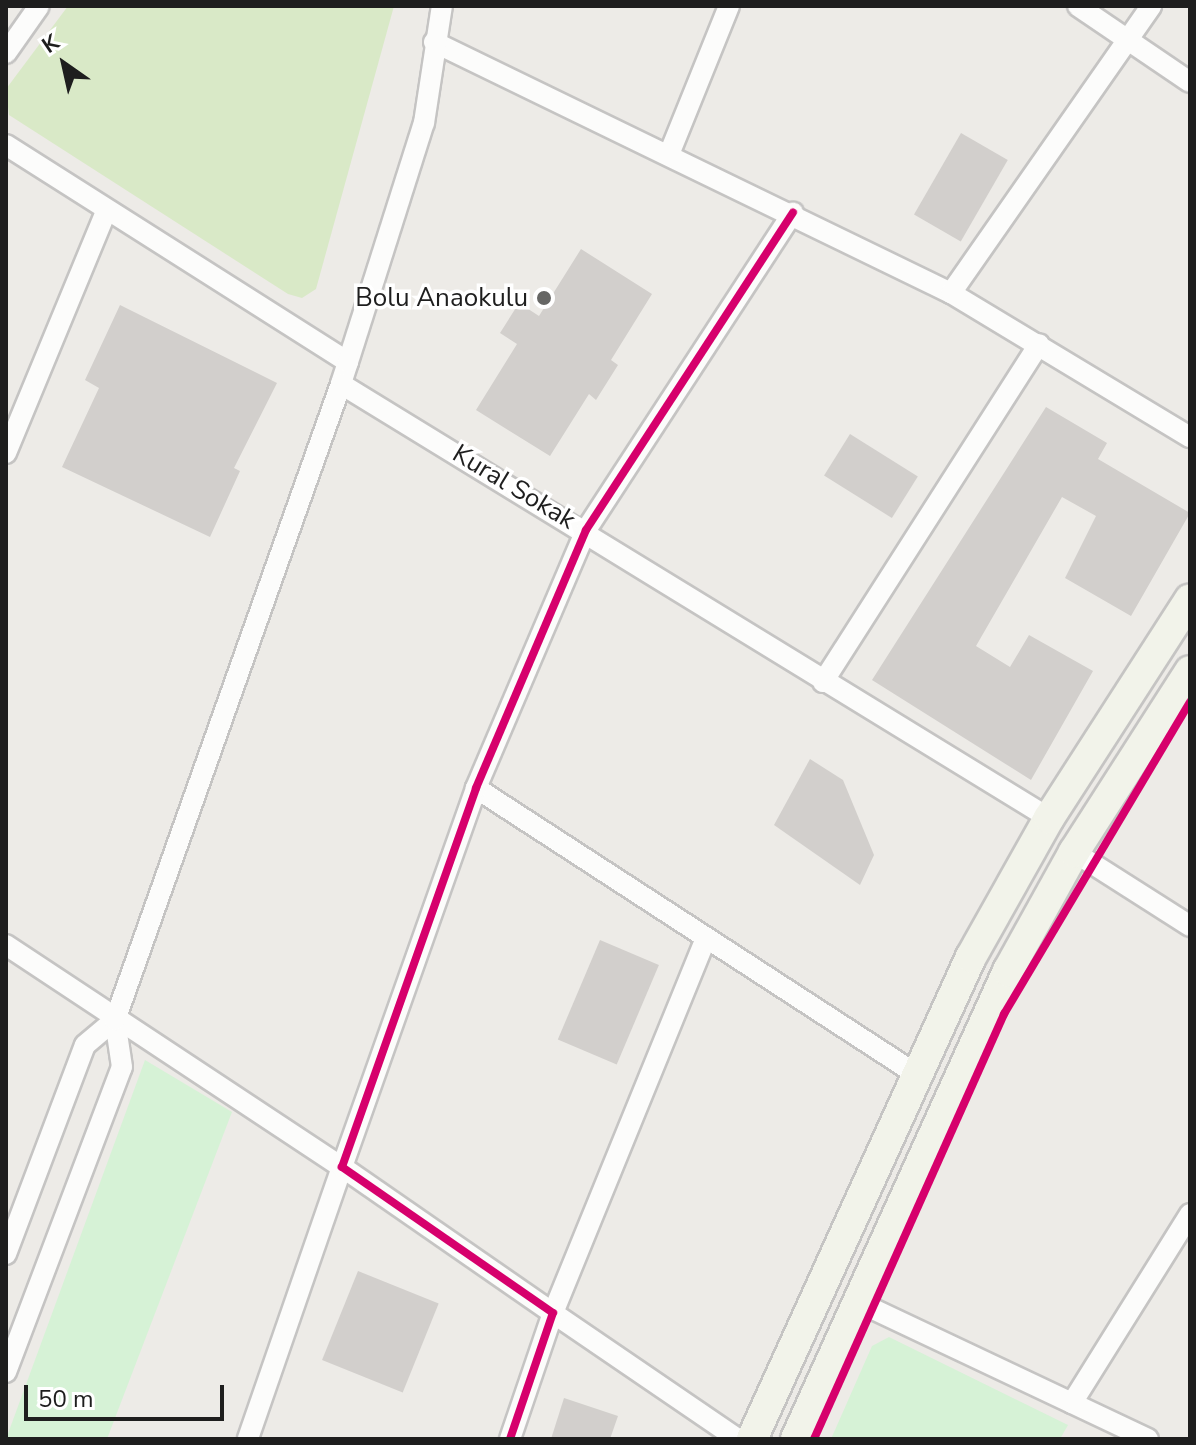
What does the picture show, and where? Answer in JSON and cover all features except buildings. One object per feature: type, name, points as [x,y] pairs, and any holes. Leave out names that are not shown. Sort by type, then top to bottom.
[{"type":"main road","points":[[752,1439],[971,957],[1049,818],[1190,599]]},
{"type":"main road","points":[[796,1439],[1008,971],[1074,852],[1190,671]]},
{"type":"street","points":[[6,53],[39,6]]},
{"type":"street","points":[[6,1372],[122,1067],[115,1020],[341,384],[424,123],[434,42],[442,6]]},
{"type":"street","points":[[670,152],[729,6]]},
{"type":"street","points":[[1078,6],[1190,82]]},
{"type":"street","points":[[951,293],[1151,6]]},
{"type":"street","points":[[434,42],[670,152],[951,293],[1190,437]]},
{"type":"street","points":[[6,145],[105,214],[348,362]]},
{"type":"street","points":[[248,1439],[476,788],[586,530],[793,213]]},
{"type":"street","points":[[6,453],[105,214]]},
{"type":"street","points":[[823,682],[1039,344]]},
{"type":"street","name":"Kural Sokak","points":[[341,384],[586,530],[823,682],[1049,818]]},
{"type":"street","points":[[476,788],[916,1074]]},
{"type":"street","points":[[1074,852],[1190,926]]},
{"type":"street","points":[[510,1439],[553,1313],[706,938]]},
{"type":"street","points":[[6,945],[115,1020],[342,1167],[738,1439]]},
{"type":"street","points":[[6,1254],[85,1045],[115,1020]]},
{"type":"street","points":[[1072,1403],[1190,1214]]},
{"type":"street","points":[[856,1301],[1148,1439]]},
{"type":"green space","points":[[68,6],[394,6],[316,289],[302,298],[288,294],[9,115],[6,89]]},
{"type":"green space","points":[[145,1060],[232,1112],[107,1439],[6,1439]]},
{"type":"green space","points":[[889,1337],[1068,1425],[1060,1439],[831,1439],[872,1346]]},
{"type":"cycle path","points":[[510,1439],[553,1313],[342,1167],[476,788],[586,530],[793,213]]},
{"type":"cycle path","points":[[814,1439],[1004,1014],[1190,702]]},
{"type":"place","name":"Bolu Anaokulu","points":[[544,298]]}]
